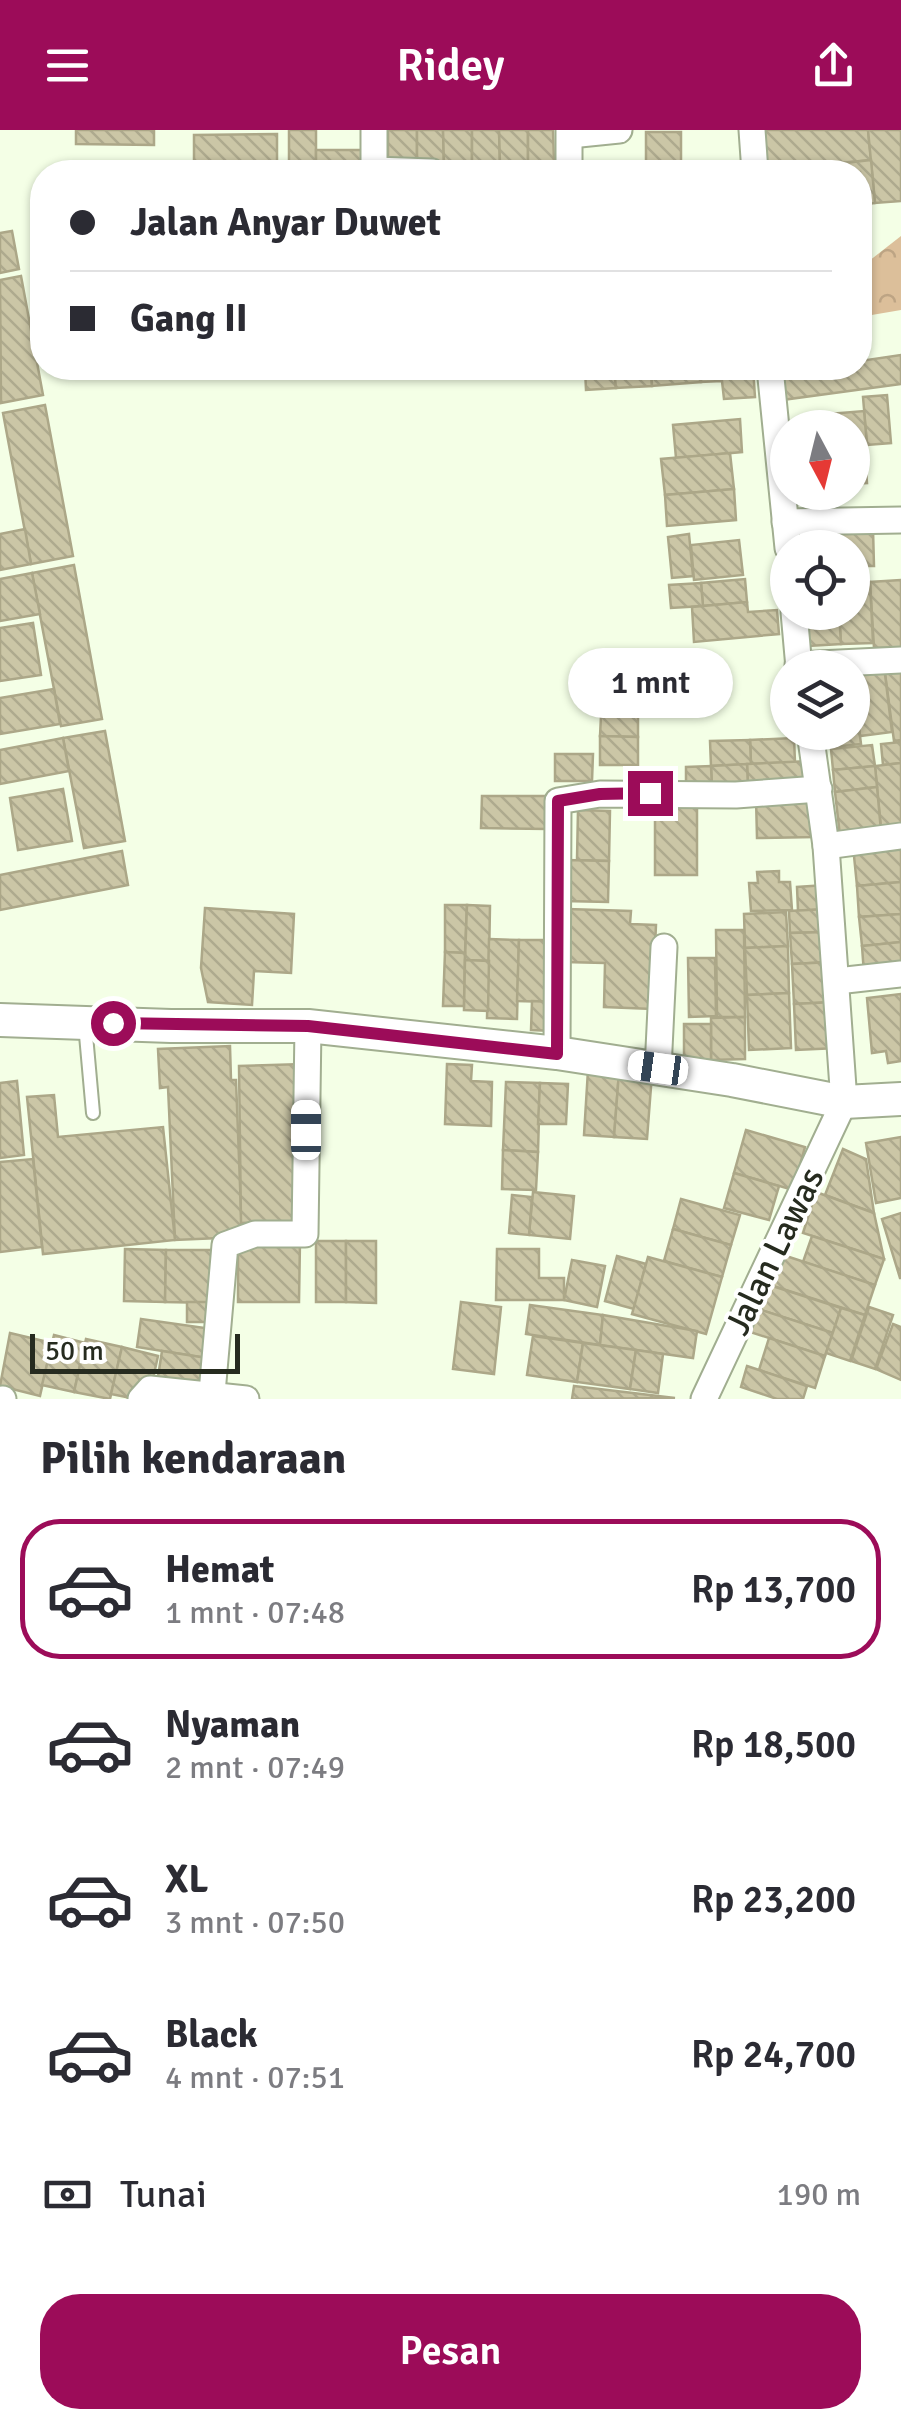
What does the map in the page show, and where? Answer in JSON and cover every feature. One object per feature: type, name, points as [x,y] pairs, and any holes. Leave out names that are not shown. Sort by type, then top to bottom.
[{"type":"street","points":[[374,130],[374,160]]},
{"type":"street","points":[[569,160],[569,132],[619,130]]},
{"type":"street","points":[[752,130],[754,160]]},
{"type":"street","points":[[771,380],[786,530]]},
{"type":"street","points":[[824,530],[901,520]]},
{"type":"street","points":[[870,662],[901,660]]},
{"type":"street","points":[[813,750],[826,846],[844,1102]]},
{"type":"street","points":[[557,1054],[558,801],[600,794],[736,795],[819,789]]},
{"type":"street","points":[[826,846],[901,836]]},
{"type":"street","points":[[658,1068],[664,946]]},
{"type":"street","points":[[837,981],[901,974]]},
{"type":"street","points":[[0,1020],[308,1026],[658,1068],[844,1102],[901,1099]]},
{"type":"street","points":[[212,1393],[224,1245],[254,1234],[305,1234],[308,1026]]},
{"type":"street","name":"Jalan Lawas","points":[[704,1399],[844,1102]]},
{"type":"street","points":[[141,1399],[150,1389],[246,1399]]},
{"type":"lane","points":[[84,1022],[93,1113]]},
{"type":"green space","points":[[901,236],[901,310],[872,315],[872,259]]},
{"type":"building","points":[[76,130],[154,130],[154,145],[76,144]]},
{"type":"building","points":[[289,130],[316,130],[316,160],[289,160]]},
{"type":"building","points":[[388,130],[417,130],[417,160],[388,160]]},
{"type":"building","points":[[417,130],[443,130],[444,160],[417,160]]},
{"type":"building","points":[[443,130],[472,130],[472,160],[444,160]]},
{"type":"building","points":[[472,130],[499,130],[500,160],[472,160]]},
{"type":"building","points":[[499,130],[528,130],[528,160],[500,160]]},
{"type":"building","points":[[528,130],[553,130],[554,160],[528,160]]},
{"type":"building","points":[[761,130],[868,130],[871,160],[764,160]]},
{"type":"building","points":[[868,130],[901,130],[901,201],[875,203]]},
{"type":"building","points":[[646,132],[681,132],[681,160],[646,160]]},
{"type":"building","points":[[277,134],[277,160],[194,160],[194,135]]},
{"type":"building","points":[[316,150],[366,150],[366,160],[316,160]]},
{"type":"building","points":[[12,231],[19,269],[0,273],[0,233]]},
{"type":"building","points":[[21,276],[30,325],[30,380],[40,380],[43,395],[1,403],[0,280]]},
{"type":"building","points":[[901,355],[901,384],[782,400],[779,380],[872,380],[872,359]]},
{"type":"building","points":[[586,380],[615,380],[616,388],[586,390]]},
{"type":"building","points":[[615,380],[652,380],[652,386],[616,388]]},
{"type":"building","points":[[652,380],[701,380],[701,382],[652,386]]},
{"type":"building","points":[[701,380],[754,380],[755,397],[724,399],[722,381]]},
{"type":"building","points":[[887,395],[891,443],[870,445],[870,410],[864,410],[863,397]]},
{"type":"building","points":[[45,405],[73,556],[31,564],[3,413]]},
{"type":"building","points":[[740,419],[742,452],[676,458],[673,425]]},
{"type":"building","points":[[730,453],[734,489],[665,495],[661,459]]},
{"type":"building","points":[[734,489],[736,520],[667,526],[665,495]]},
{"type":"building","points":[[25,529],[31,564],[0,570],[0,534]]},
{"type":"building","points":[[873,529],[874,566],[870,566],[870,530],[818,530]]},
{"type":"building","points":[[689,534],[693,576],[672,578],[668,537]]},
{"type":"building","points":[[739,540],[743,575],[694,580],[691,545]]},
{"type":"building","points":[[74,565],[102,719],[61,726],[32,573]]},
{"type":"building","points":[[32,573],[40,614],[0,621],[0,579]]},
{"type":"building","points":[[745,579],[747,602],[703,606],[701,583]]},
{"type":"building","points":[[901,580],[901,647],[874,648],[870,582]]},
{"type":"building","points":[[870,582],[873,643],[841,644],[840,630],[870,630]]},
{"type":"building","points":[[701,583],[703,606],[671,608],[669,585]]},
{"type":"building","points":[[747,602],[748,612],[770,610],[770,630],[779,630],[779,634],[694,642],[692,607]]},
{"type":"building","points":[[33,623],[41,675],[0,681],[0,628]]},
{"type":"building","points":[[808,630],[840,630],[841,644],[808,646]]},
{"type":"building","points":[[901,664],[901,740],[894,741],[884,666]]},
{"type":"building","points":[[884,666],[892,732],[870,735],[870,668]]},
{"type":"building","points":[[54,689],[60,724],[0,734],[0,698]]},
{"type":"building","points":[[601,690],[638,690],[638,716],[601,716]]},
{"type":"building","points":[[601,716],[638,716],[638,737],[600,736]]},
{"type":"building","points":[[105,731],[125,841],[84,848],[63,738]]},
{"type":"building","points":[[600,736],[638,737],[638,765],[600,765]]},
{"type":"building","points":[[63,738],[69,771],[0,784],[0,750]]},
{"type":"building","points":[[770,739],[770,750],[794,750],[795,762],[751,764],[750,740]]},
{"type":"building","points":[[750,740],[751,764],[711,766],[710,741]]},
{"type":"building","points":[[901,742],[901,763],[883,765],[881,744]]},
{"type":"building","points":[[870,745],[875,766],[833,770],[831,750],[870,750]]},
{"type":"building","points":[[555,754],[593,754],[592,781],[555,781]]},
{"type":"building","points":[[809,761],[810,785],[748,788],[747,764]]},
{"type":"building","points":[[901,763],[901,826],[881,828],[875,766]]},
{"type":"building","points":[[747,764],[748,788],[712,789],[711,766]]},
{"type":"building","points":[[711,766],[712,789],[686,791],[686,767]]},
{"type":"building","points":[[875,766],[877,787],[835,792],[833,770]]},
{"type":"building","points":[[877,787],[881,831],[840,836],[835,792]]},
{"type":"building","points":[[63,789],[72,841],[18,850],[10,798]]},
{"type":"building","points":[[482,796],[547,796],[547,829],[481,828]]},
{"type":"building","points":[[814,797],[815,837],[757,838],[756,798]]},
{"type":"building","points":[[655,798],[697,798],[697,875],[655,875]]},
{"type":"building","points":[[578,810],[610,811],[609,861],[577,860]]},
{"type":"building","points":[[901,842],[901,882],[857,886],[853,846]]},
{"type":"building","points":[[122,851],[128,885],[0,910],[0,875]]},
{"type":"building","points":[[565,860],[609,861],[608,902],[564,901]]},
{"type":"building","points":[[779,871],[779,882],[790,882],[792,910],[751,911],[749,883],[758,883],[757,872]]},
{"type":"building","points":[[901,882],[901,914],[859,917],[857,886]]},
{"type":"building","points":[[825,885],[827,909],[798,911],[797,887]]},
{"type":"building","points":[[445,905],[467,905],[465,953],[445,952]]},
{"type":"building","points":[[467,905],[490,906],[489,961],[465,960]]},
{"type":"building","points":[[205,908],[294,914],[291,973],[254,971],[252,1005],[208,1002],[201,968]]},
{"type":"building","points":[[567,909],[631,911],[630,924],[656,925],[652,1009],[604,1007],[605,963],[565,962]]},
{"type":"building","points":[[827,909],[827,932],[790,933],[789,911]]},
{"type":"building","points":[[786,912],[788,946],[745,948],[744,914]]},
{"type":"building","points":[[901,914],[901,942],[862,946],[859,917]]},
{"type":"building","points":[[716,930],[744,930],[745,1017],[717,1017]]},
{"type":"building","points":[[827,932],[829,962],[792,964],[790,933]]},
{"type":"building","points":[[489,939],[519,940],[517,1019],[487,1018]]},
{"type":"building","points":[[519,940],[554,940],[552,1002],[517,1001]]},
{"type":"building","points":[[901,942],[901,971],[864,974],[862,946]]},
{"type":"building","points":[[788,946],[789,993],[747,995],[745,948]]},
{"type":"building","points":[[445,952],[465,953],[464,1006],[443,1006]]},
{"type":"building","points":[[688,958],[715,958],[716,1016],[689,1017]]},
{"type":"building","points":[[465,960],[489,961],[488,1011],[464,1010]]},
{"type":"building","points":[[832,962],[834,1002],[794,1004],[792,964]]},
{"type":"building","points":[[789,993],[791,1048],[749,1050],[747,995]]},
{"type":"building","points":[[901,994],[901,1061],[888,1063],[886,1051],[872,1053],[867,998]]},
{"type":"building","points":[[532,1001],[552,1002],[552,1031],[531,1030]]},
{"type":"building","points":[[834,1002],[837,1048],[796,1050],[794,1004]]},
{"type":"building","points":[[745,1017],[745,1059],[711,1060],[711,1018]]},
{"type":"building","points":[[684,1024],[711,1024],[711,1060],[684,1060]]},
{"type":"building","points":[[230,1046],[231,1080],[236,1080],[242,1237],[175,1240],[168,1087],[160,1088],[158,1049]]},
{"type":"building","points":[[303,1064],[303,1221],[241,1223],[239,1066]]},
{"type":"building","points":[[447,1064],[472,1065],[471,1081],[492,1082],[491,1126],[445,1124]]},
{"type":"building","points":[[588,1070],[619,1072],[614,1137],[584,1135]]},
{"type":"building","points":[[619,1072],[652,1074],[647,1139],[614,1137]]},
{"type":"building","points":[[17,1081],[24,1155],[0,1158],[0,1083]]},
{"type":"building","points":[[506,1082],[540,1083],[538,1152],[503,1150]]},
{"type":"building","points":[[540,1083],[568,1084],[566,1124],[538,1124]]},
{"type":"building","points":[[54,1095],[58,1137],[163,1127],[175,1240],[43,1254],[27,1097]]},
{"type":"building","points":[[746,1130],[805,1147],[793,1190],[734,1173]]},
{"type":"building","points":[[901,1137],[901,1198],[876,1203],[866,1143]]},
{"type":"building","points":[[843,1149],[866,1159],[874,1213],[825,1195]]},
{"type":"building","points":[[503,1150],[538,1152],[536,1190],[502,1189]]},
{"type":"building","points":[[33,1159],[42,1247],[0,1252],[0,1162]]},
{"type":"building","points":[[734,1173],[779,1186],[769,1220],[724,1208]]},
{"type":"building","points":[[533,1192],[574,1196],[570,1239],[529,1235]]},
{"type":"building","points":[[816,1192],[874,1213],[884,1259],[803,1233]]},
{"type":"building","points":[[512,1195],[532,1197],[529,1235],[509,1233]]},
{"type":"building","points":[[681,1199],[740,1215],[731,1245],[673,1229]]},
{"type":"building","points":[[901,1213],[901,1278],[900,1278],[882,1219]]},
{"type":"building","points":[[673,1229],[731,1245],[722,1277],[664,1261]]},
{"type":"building","points":[[812,1236],[884,1259],[875,1285],[803,1262]]},
{"type":"building","points":[[238,1241],[300,1241],[299,1302],[238,1302]]},
{"type":"building","points":[[316,1241],[346,1241],[346,1302],[316,1302]]},
{"type":"building","points":[[346,1241],[376,1241],[376,1303],[346,1302]]},
{"type":"building","points":[[125,1249],[166,1250],[165,1302],[124,1301]]},
{"type":"building","points":[[497,1249],[539,1249],[539,1278],[564,1278],[564,1300],[496,1300]]},
{"type":"building","points":[[166,1250],[214,1250],[213,1303],[165,1302]]},
{"type":"building","points":[[783,1255],[875,1285],[865,1315],[773,1286]]},
{"type":"building","points":[[617,1256],[646,1264],[634,1309],[605,1301]]},
{"type":"building","points":[[648,1257],[722,1277],[706,1334],[632,1314]]},
{"type":"building","points":[[572,1260],[605,1266],[597,1307],[564,1300]]},
{"type":"building","points":[[763,1283],[841,1308],[833,1333],[755,1308]]},
{"type":"building","points":[[187,1302],[208,1302],[208,1322],[187,1322]]},
{"type":"building","points":[[461,1302],[501,1307],[494,1374],[453,1369]]},
{"type":"building","points":[[530,1305],[603,1315],[600,1345],[526,1334]]},
{"type":"building","points":[[869,1307],[893,1315],[875,1369],[851,1361]]},
{"type":"building","points":[[755,1308],[833,1333],[825,1356],[747,1331]]},
{"type":"building","points":[[841,1308],[865,1315],[850,1361],[826,1353]]},
{"type":"building","points":[[603,1315],[697,1331],[693,1358],[600,1345]]},
{"type":"building","points":[[141,1319],[212,1329],[207,1358],[137,1347]]},
{"type":"building","points":[[893,1324],[901,1327],[901,1380],[876,1369]]},
{"type":"building","points":[[10,1333],[52,1343],[40,1396],[0,1386]]},
{"type":"building","points":[[54,1335],[85,1343],[74,1392],[42,1385]]},
{"type":"building","points":[[533,1336],[583,1343],[577,1382],[527,1375]]},
{"type":"building","points":[[769,1338],[825,1356],[815,1388],[759,1370]]},
{"type":"building","points":[[86,1339],[122,1347],[110,1399],[74,1392]]},
{"type":"building","points":[[583,1343],[636,1350],[630,1389],[577,1382]]},
{"type":"building","points":[[122,1347],[158,1356],[152,1383],[141,1381],[136,1399],[111,1394]]},
{"type":"building","points":[[636,1350],[663,1354],[658,1393],[630,1389]]},
{"type":"building","points":[[162,1351],[207,1358],[203,1390],[157,1383]]},
{"type":"building","points":[[747,1366],[807,1386],[803,1399],[777,1399],[741,1387]]},
{"type":"building","points":[[574,1386],[675,1398],[572,1399]]},
{"type":"route","points":[[113,1023],[308,1026],[557,1054],[558,801],[600,794],[650,793]]}]
